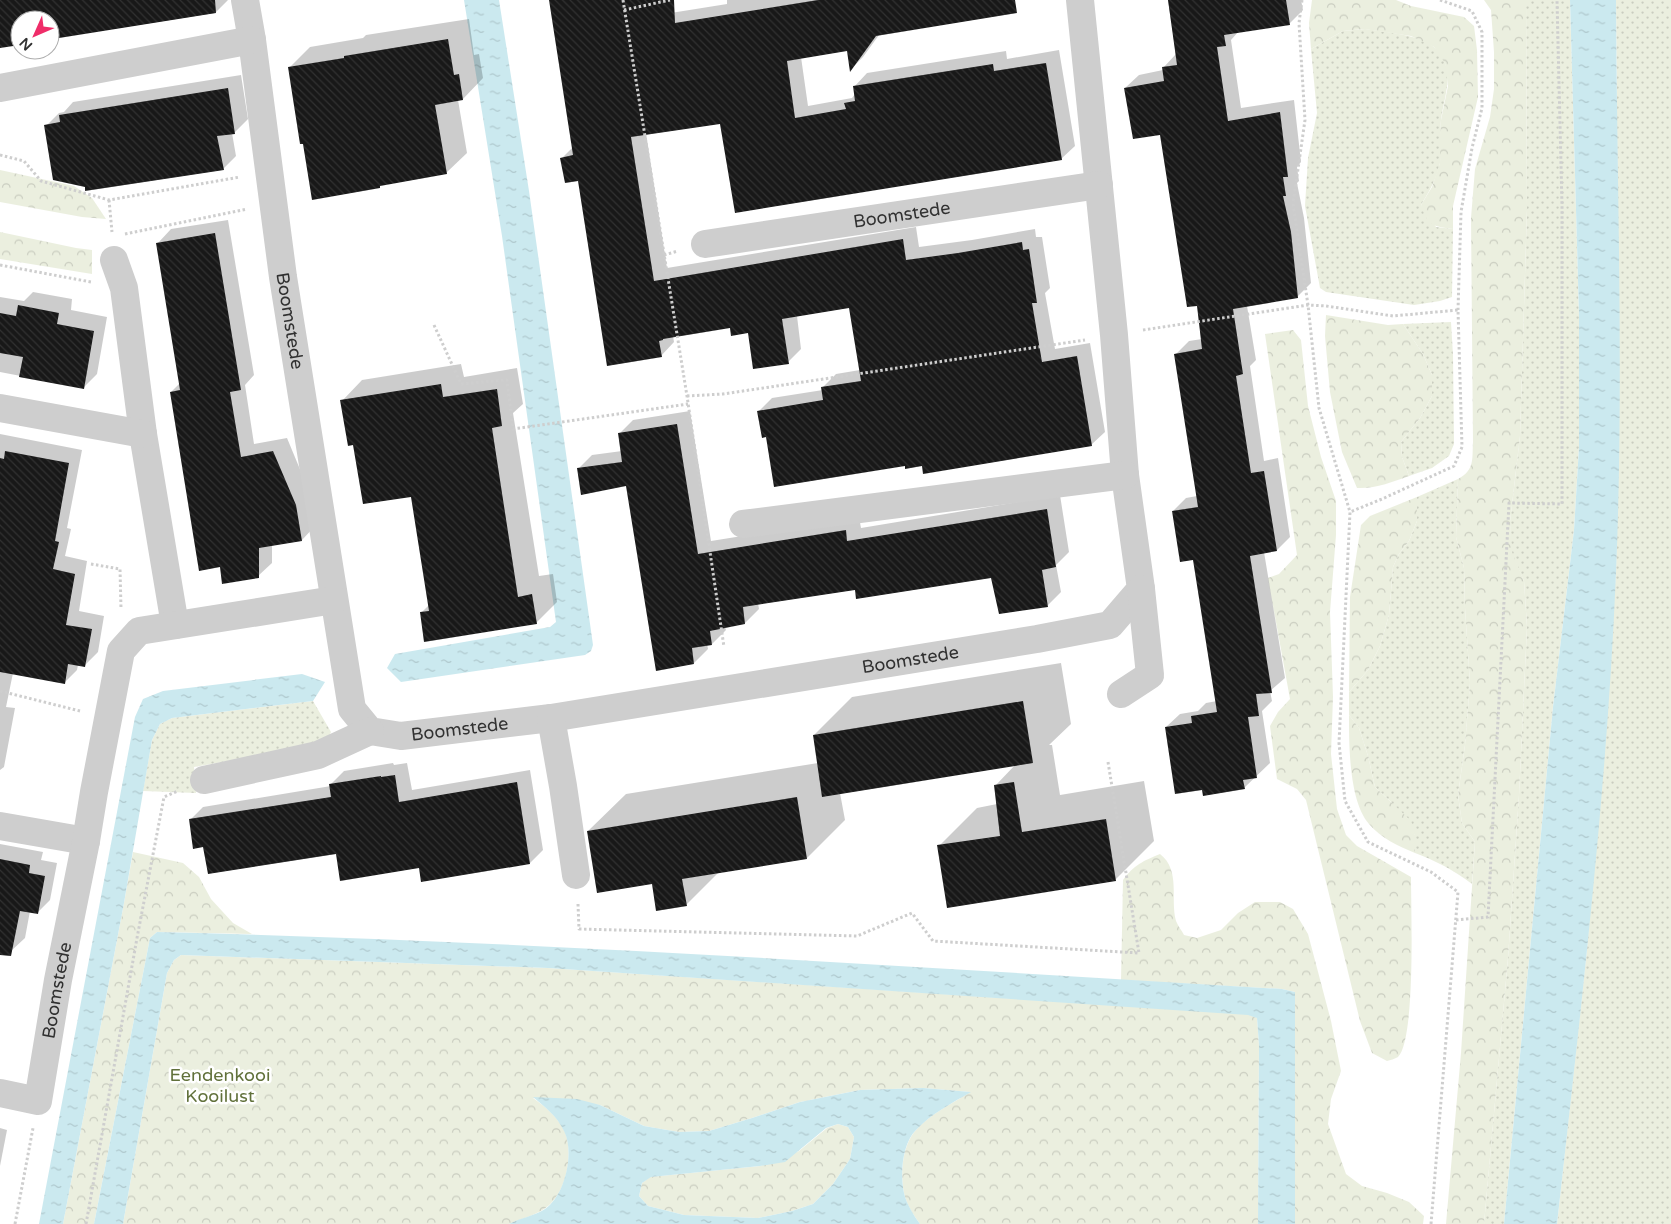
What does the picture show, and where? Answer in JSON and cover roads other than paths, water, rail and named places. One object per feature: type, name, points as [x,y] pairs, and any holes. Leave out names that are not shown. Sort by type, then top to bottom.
[{"type":"street","name":"Boomstede","points":[[245,0],[283,277],[352,709],[370,731],[401,736],[551,718],[1037,639],[1110,625],[1140,589]]},
{"type":"street","points":[[1080,0],[1100,185],[1125,475],[1150,675],[1121,694]]},
{"type":"street","points":[[0,88],[252,40]]},
{"type":"street","name":"Boomstede","points":[[705,244],[1100,185]]},
{"type":"street","points":[[113,248],[124,288],[143,434],[175,626],[334,600]]},
{"type":"street","points":[[0,408],[143,434]]},
{"type":"street","points":[[743,524],[1125,475]]},
{"type":"street","name":"Boomstede","points":[[0,1093],[38,1101],[58,980],[121,651],[139,631],[175,626]]},
{"type":"street","points":[[551,718],[576,875]]},
{"type":"street","points":[[204,780],[318,755],[370,731]]},
{"type":"street","points":[[0,826],[86,841]]},
{"type":"water","points":[[464,0],[499,0],[529,191],[593,645],[591,651],[585,655],[401,682],[387,668],[395,654],[550,627],[556,622],[502,236]]},
{"type":"water","points":[[1570,0],[1616,0],[1620,430],[1612,655],[1600,818],[1557,1224],[1504,1224],[1553,707],[1574,530],[1579,447],[1579,315]]},
{"type":"water","points":[[302,674],[325,682],[313,701],[172,718],[160,724],[152,740],[124,903],[63,1224],[39,1224],[135,717],[143,699],[163,691]]},
{"type":"water","points":[[157,932],[579,948],[1282,989],[1295,992],[1295,1224],[1258,1224],[1259,1045],[1257,1018],[1248,1015],[548,968],[181,955],[174,960],[167,973],[123,1224],[94,1224],[150,938]]},
{"type":"water","points":[[923,1088],[971,1092],[928,1119],[911,1136],[908,1143],[902,1168],[904,1193],[906,1201],[920,1224],[509,1224],[541,1211],[552,1203],[563,1184],[566,1173],[568,1150],[564,1131],[554,1116],[533,1097],[577,1099],[600,1105],[644,1126],[679,1132],[709,1131],[800,1102],[860,1090]],"holes":[[[838,1124],[848,1127],[854,1137],[850,1159],[833,1184],[813,1204],[792,1211],[758,1218],[684,1215],[648,1206],[639,1196],[642,1183],[651,1177],[785,1162],[826,1128]]]},
{"type":"park label","name":"Eendenkooi Kooilust","points":[[220,1085]]}]
